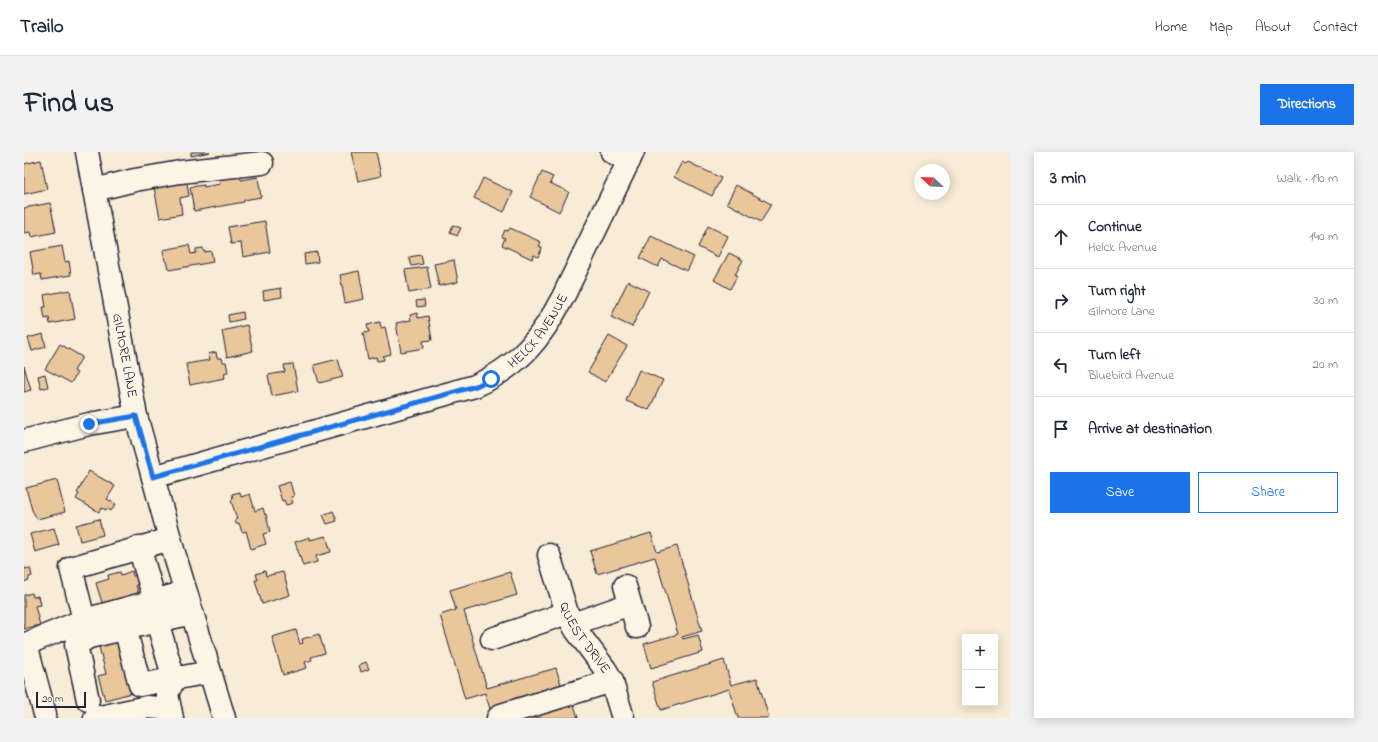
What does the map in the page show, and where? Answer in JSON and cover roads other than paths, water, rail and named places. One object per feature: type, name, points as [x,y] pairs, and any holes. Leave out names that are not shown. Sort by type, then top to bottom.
[{"type":"street","name":"GILMORE LANE","points":[[87,152],[136,416],[170,538],[224,718]]},
{"type":"street","name":"HELCK AVENUE","points":[[153,477],[476,386],[504,371],[517,361],[529,348],[552,318],[625,155]]},
{"type":"street","points":[[94,190],[135,180],[180,172],[262,163]]},
{"type":"street","points":[[24,441],[89,424],[136,416]]},
{"type":"street","points":[[84,620],[71,568],[170,538]]},
{"type":"street","points":[[139,547],[156,611],[174,679],[167,694],[171,714],[147,708],[92,709],[76,645],[89,637],[125,628],[156,611],[186,592]]},
{"type":"street","name":"QUEST DRIVE","points":[[549,555],[570,618],[605,669],[612,682],[624,718]]},
{"type":"street","points":[[492,639],[570,618],[628,595],[637,627]]},
{"type":"street","points":[[46,714],[26,644],[84,620],[156,611],[192,613]]},
{"type":"street","points":[[125,628],[140,685],[210,672]]},
{"type":"street","points":[[498,718],[502,715],[612,682]]}]
